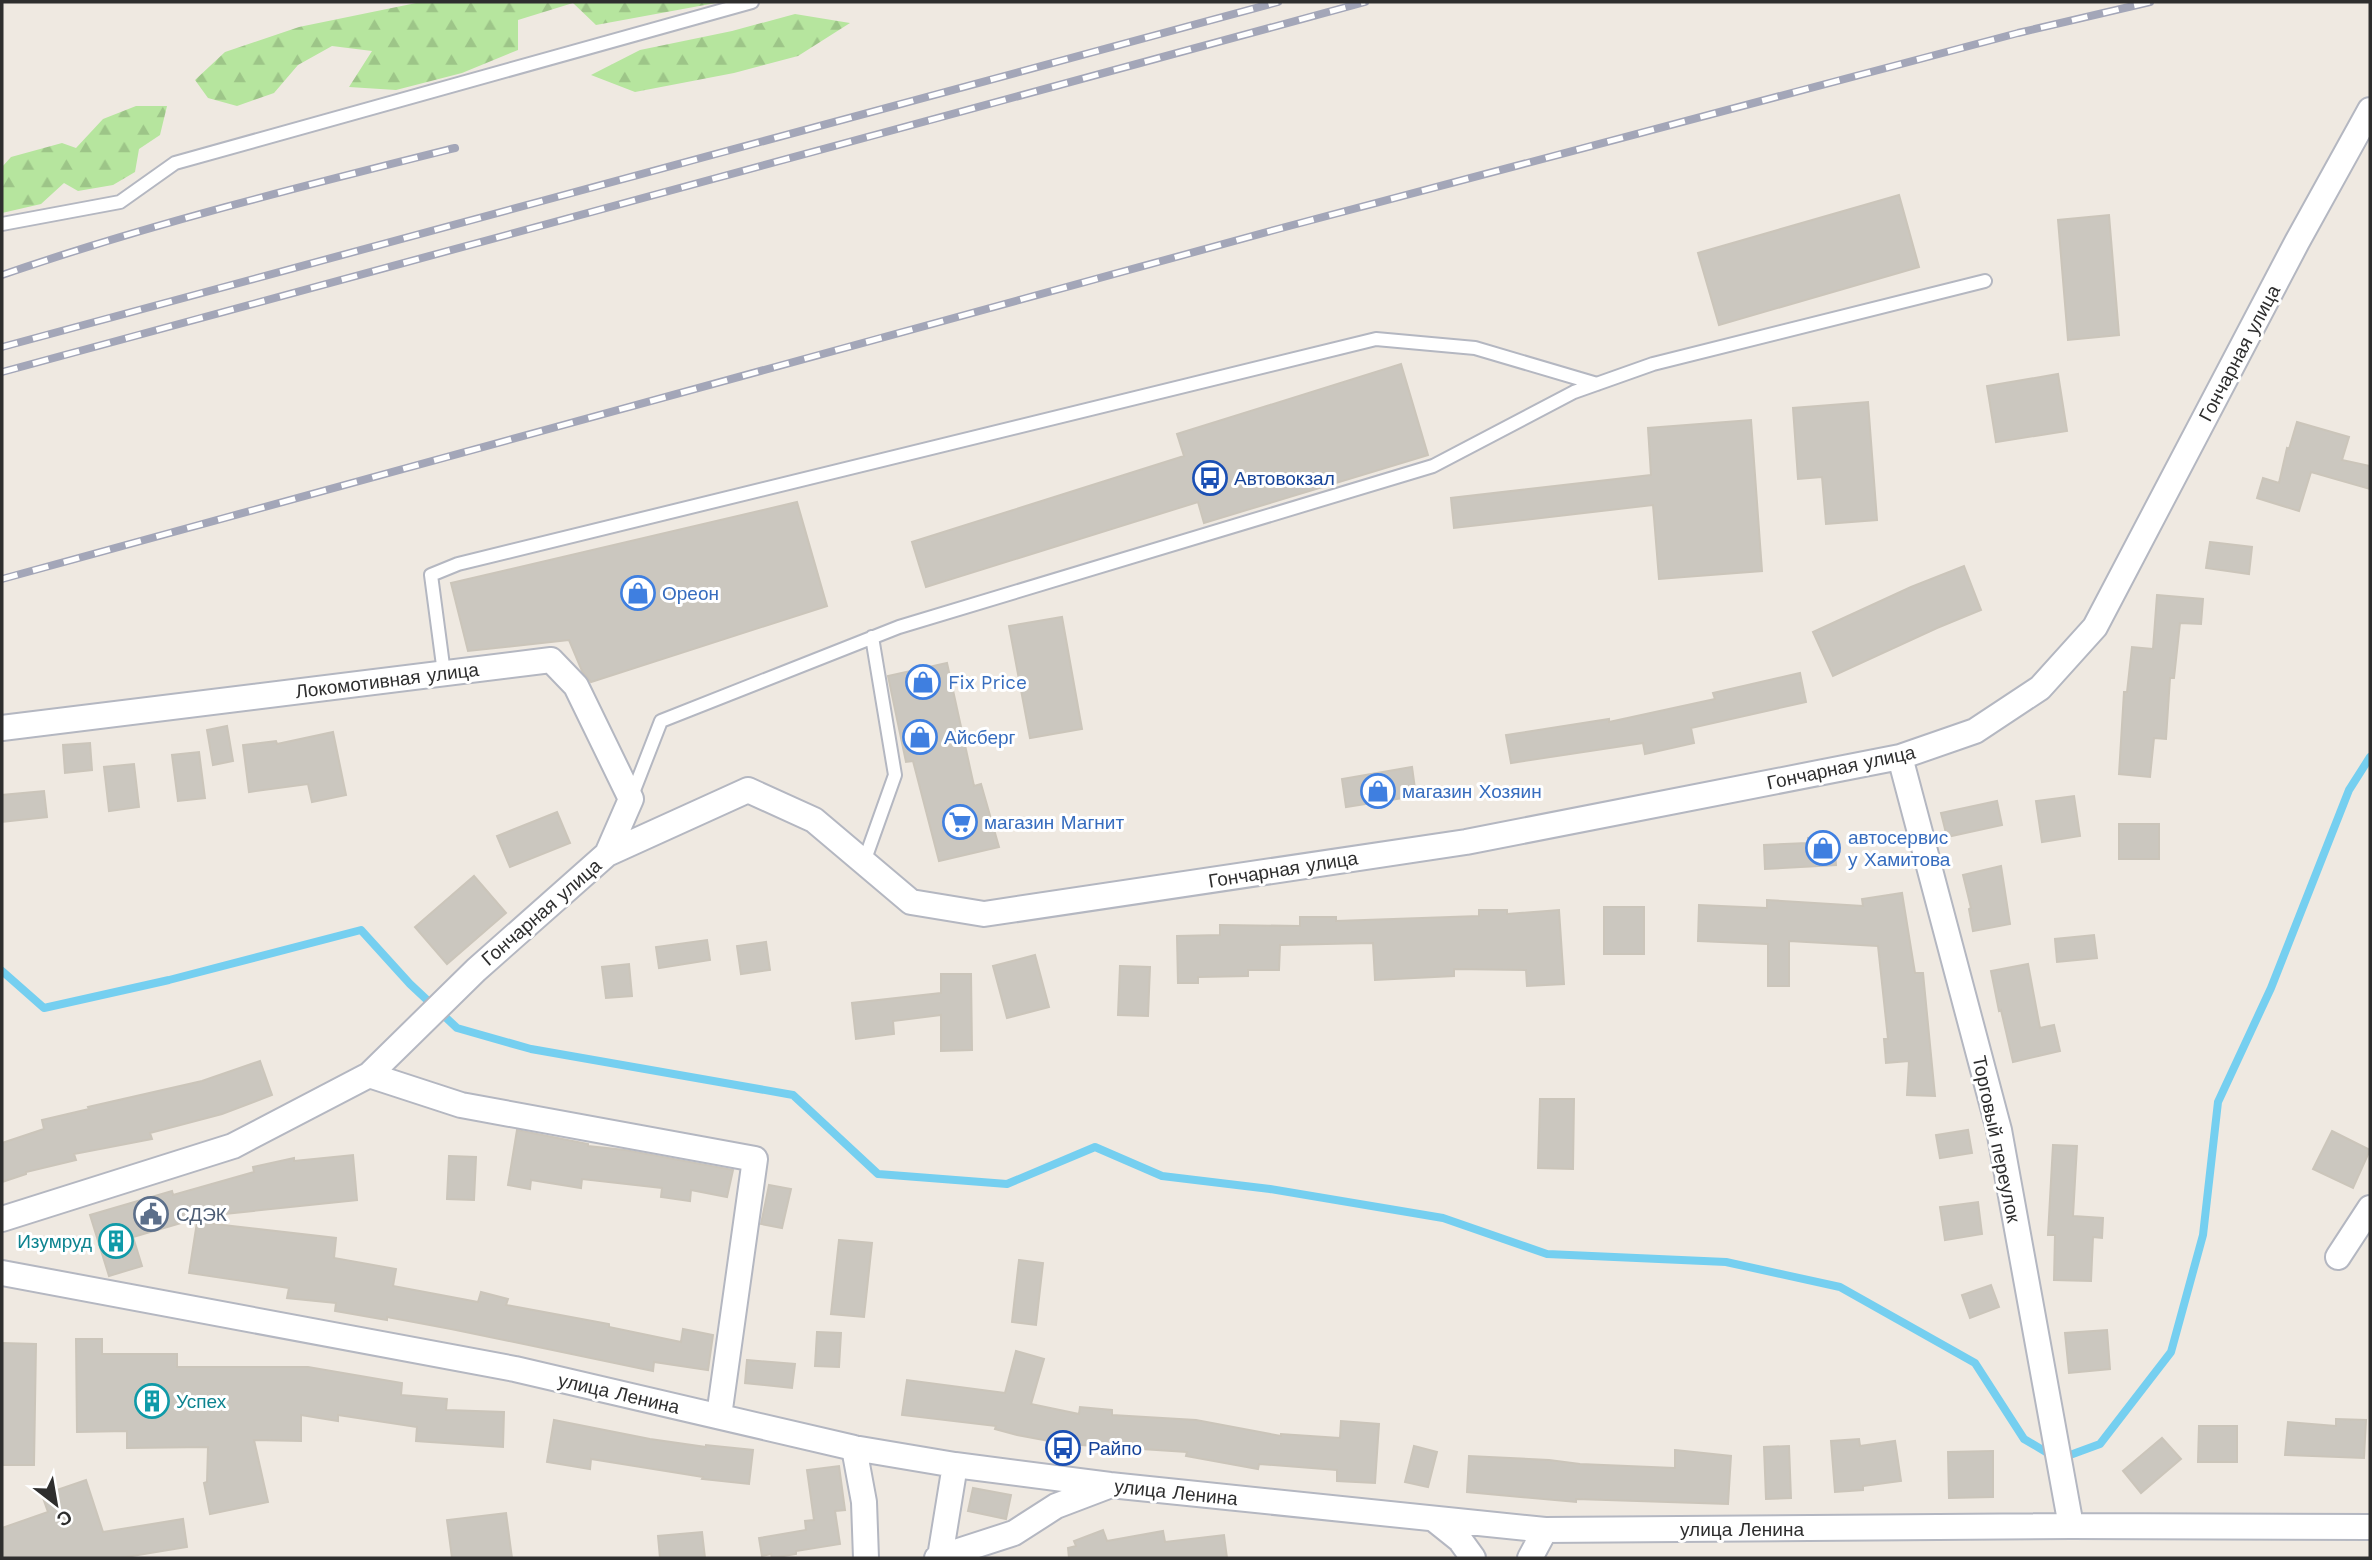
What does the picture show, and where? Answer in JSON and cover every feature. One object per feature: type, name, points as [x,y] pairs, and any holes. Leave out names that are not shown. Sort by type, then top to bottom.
[{"type":"street","name":"Гончарная улица","points":[[2,1219],[233,1146],[369,1075],[476,970],[607,854],[748,790],[814,820],[912,902],[984,914],[1466,842],[1900,757],[1975,730],[2040,688],[2095,627],[2297,242],[2370,110]]},
{"type":"street","name":"Локомотивная улица","points":[[2,728],[551,660],[576,686],[631,799]]},
{"type":"street","name":"Торговый переулок","points":[[1900,757],[1998,1130],[2071,1526]]},
{"type":"street","points":[[607,854],[631,799]]},
{"type":"street","points":[[369,1075],[461,1105],[755,1159],[719,1416]]},
{"type":"street","points":[[2338,1257],[2370,1208]]},
{"type":"street","name":"улица Ленина","points":[[2,1273],[515,1369],[854,1448],[955,1465],[1110,1485],[1435,1520],[1545,1530],[2370,1527]]},
{"type":"street","points":[[854,1448],[864,1502],[866,1558]]},
{"type":"street","points":[[955,1465],[939,1558],[1014,1533],[1056,1506],[1110,1485]]},
{"type":"street","points":[[1435,1520],[1460,1540],[1473,1558]]},
{"type":"street","points":[[1530,1558],[1545,1530]]},
{"type":"lane","points":[[2,224],[120,202],[175,163],[752,2]]},
{"type":"lane","points":[[631,799],[662,721],[899,626],[1433,466],[1574,392],[1653,364],[1985,281]]},
{"type":"lane","points":[[444,673],[430,575],[458,564],[1376,339],[1475,348],[1598,384]]},
{"type":"lane","points":[[864,862],[895,775],[872,637]]},
{"type":"green space","points":[[421,2],[721,2],[596,25],[573,3],[518,20],[518,50],[462,73],[396,90],[349,87],[372,51],[332,46],[298,65],[274,93],[237,106],[208,98],[195,80],[225,52],[299,27]]},
{"type":"green space","points":[[795,14],[850,23],[798,56],[734,73],[635,92],[591,75],[640,50],[732,31]]},
{"type":"green space","points":[[136,106],[167,106],[160,135],[139,149],[135,172],[113,185],[78,191],[64,183],[41,204],[2,213],[2,167],[11,157],[62,143],[76,148],[103,119]]},
{"type":"building","points":[[1899,195],[1919,267],[1719,325],[1698,253]]},
{"type":"building","points":[[2109,215],[2119,335],[2068,340],[2058,220]]},
{"type":"building","points":[[1401,364],[1428,455],[1204,523],[1198,502],[926,587],[912,542],[1184,456],[1177,434]]},
{"type":"building","points":[[2058,374],[2067,431],[1996,442],[1987,386]]},
{"type":"building","points":[[1868,402],[1877,520],[1826,524],[1822,477],[1798,479],[1793,408]]},
{"type":"building","points":[[1751,420],[1762,571],[1659,579],[1653,505],[1454,528],[1451,498],[1651,475],[1648,428]]},
{"type":"building","points":[[2297,422],[2349,437],[2342,460],[2370,466],[2370,489],[2311,472],[2299,511],[2257,498],[2263,478],[2279,483],[2287,448],[2289,449]]},
{"type":"building","name":"Ореон","points":[[797,502],[827,606],[591,682],[582,671],[569,640],[468,651],[451,583]]},
{"type":"building","points":[[2210,542],[2252,547],[2249,574],[2206,568]]},
{"type":"building","points":[[1964,566],[1981,610],[1833,676],[1813,632]]},
{"type":"building","points":[[2157,595],[2203,599],[2201,624],[2180,623],[2174,678],[2170,678],[2166,739],[2154,738],[2150,777],[2119,774],[2124,692],[2127,692],[2132,647],[2153,649]]},
{"type":"building","points":[[1062,617],[1082,729],[1030,738],[1009,626]]},
{"type":"building","points":[[947,663],[974,786],[981,784],[999,847],[939,861],[913,761],[906,762],[888,676]]},
{"type":"building","points":[[1800,673],[1806,702],[1691,728],[1694,743],[1645,754],[1643,743],[1511,763],[1506,735],[1609,719],[1609,722],[1715,699],[1713,693]]},
{"type":"building","points":[[227,726],[233,761],[213,765],[207,730]]},
{"type":"building","points":[[333,732],[346,795],[312,802],[308,784],[249,792],[243,745],[276,741],[277,744]]},
{"type":"building","points":[[90,743],[92,770],[65,773],[63,745]]},
{"type":"building","points":[[199,752],[205,798],[178,801],[172,755]]},
{"type":"building","points":[[134,764],[139,807],[109,811],[104,767]]},
{"type":"building","points":[[1412,767],[1416,796],[1346,807],[1342,779]]},
{"type":"building","points":[[44,791],[47,817],[2,822],[2,795]]},
{"type":"building","points":[[2074,796],[2080,836],[2042,842],[2036,801]]},
{"type":"building","points":[[1997,801],[2002,825],[1947,837],[1941,813]]},
{"type":"building","points":[[557,812],[570,843],[510,867],[497,836]]},
{"type":"building","points":[[2119,824],[2159,824],[2159,859],[2119,859]]},
{"type":"building","points":[[1834,836],[1836,865],[1765,869],[1764,845],[1808,843],[1808,838]]},
{"type":"building","points":[[2001,866],[2010,924],[1973,931],[1963,875]]},
{"type":"building","points":[[474,876],[506,913],[447,964],[415,927]]},
{"type":"building","points":[[1902,893],[1915,973],[1923,973],[1935,1096],[1907,1095],[1909,1061],[1886,1063],[1884,1039],[1888,1039],[1878,946],[1789,941],[1789,986],[1768,986],[1768,944],[1698,941],[1699,905],[1767,908],[1767,900],[1863,906],[1862,899]]},
{"type":"building","points":[[1604,907],[1644,907],[1644,954],[1604,954]]},
{"type":"building","points":[[1479,910],[1507,910],[1507,914],[1559,910],[1564,984],[1527,986],[1526,970],[1454,969],[1454,976],[1375,980],[1373,943],[1280,945],[1279,970],[1248,970],[1248,976],[1198,977],[1198,983],[1178,983],[1177,936],[1220,935],[1220,925],[1300,926],[1300,917],[1336,917],[1336,921],[1479,916]]},
{"type":"building","points":[[2094,935],[2097,958],[2057,962],[2055,939]]},
{"type":"building","points":[[707,940],[710,960],[659,968],[656,947]]},
{"type":"building","points":[[766,942],[770,970],[741,974],[737,946]]},
{"type":"building","points":[[1035,955],[1049,1007],[1007,1018],[993,966]]},
{"type":"building","points":[[629,964],[632,996],[606,998],[602,967]]},
{"type":"building","points":[[2028,964],[2040,1028],[2054,1025],[2060,1051],[2013,1062],[1991,971]]},
{"type":"building","points":[[1120,966],[1150,967],[1148,1016],[1118,1015]]},
{"type":"building","points":[[941,974],[971,974],[972,1050],[941,1051],[941,1015],[893,1021],[894,1034],[856,1039],[852,1003],[941,993]]},
{"type":"building","points":[[260,1061],[272,1095],[222,1114],[150,1133],[152,1139],[74,1154],[76,1160],[26,1172],[2,1182],[2,1143],[44,1129],[42,1120],[202,1081]]},
{"type":"building","points":[[1540,1099],[1574,1099],[1573,1169],[1538,1168]]},
{"type":"building","points":[[517,1130],[588,1146],[733,1170],[727,1197],[691,1190],[690,1201],[661,1197],[662,1188],[582,1179],[581,1188],[531,1180],[530,1189],[508,1185]]},
{"type":"building","points":[[1968,1130],[1972,1153],[1940,1158],[1936,1135]]},
{"type":"building","points":[[2332,1131],[2370,1150],[2353,1188],[2313,1169]]},
{"type":"building","points":[[2053,1145],[2077,1146],[2073,1216],[2103,1218],[2102,1238],[2093,1237],[2091,1281],[2054,1280],[2055,1235],[2048,1235]]},
{"type":"building","points":[[353,1155],[357,1200],[205,1216],[133,1237],[142,1266],[109,1276],[90,1215],[172,1191],[173,1195],[254,1172],[253,1167],[294,1158],[294,1161]]},
{"type":"building","points":[[449,1156],[476,1157],[474,1200],[447,1199]]},
{"type":"building","points":[[769,1185],[791,1189],[782,1228],[761,1224]]},
{"type":"building","points":[[1978,1202],[1982,1234],[1945,1240],[1940,1207]]},
{"type":"building","points":[[197,1222],[336,1238],[334,1258],[396,1269],[393,1286],[478,1302],[481,1292],[508,1299],[506,1305],[609,1324],[609,1327],[681,1342],[683,1329],[713,1335],[708,1370],[654,1362],[653,1371],[451,1329],[335,1311],[336,1303],[287,1298],[289,1288],[189,1273]]},
{"type":"building","points":[[839,1240],[872,1243],[864,1317],[831,1314]]},
{"type":"building","points":[[1019,1260],[1043,1263],[1036,1325],[1012,1322]]},
{"type":"building","points":[[1991,1285],[1999,1307],[1970,1318],[1962,1295]]},
{"type":"building","points":[[2107,1330],[2110,1369],[2069,1373],[2065,1333]]},
{"type":"building","points":[[817,1332],[841,1333],[839,1367],[815,1366]]},
{"type":"building","points":[[76,1339],[102,1339],[102,1354],[177,1354],[177,1367],[308,1367],[402,1383],[401,1395],[447,1399],[446,1410],[504,1412],[503,1447],[416,1441],[417,1427],[338,1415],[338,1421],[301,1415],[301,1441],[254,1440],[268,1502],[210,1514],[204,1483],[207,1482],[208,1447],[127,1448],[127,1431],[77,1432]]},
{"type":"building","points":[[2,1343],[36,1344],[34,1465],[2,1465]]},
{"type":"building","points":[[1016,1351],[1044,1359],[1031,1404],[1079,1414],[1080,1407],[1112,1410],[1112,1415],[1196,1420],[1281,1436],[1340,1438],[1341,1421],[1379,1424],[1375,1483],[1337,1481],[1337,1470],[1259,1464],[1258,1469],[1186,1456],[1187,1452],[1065,1444],[1017,1435],[995,1429],[996,1426],[902,1415],[907,1380],[1005,1393]]},
{"type":"building","points":[[747,1360],[795,1364],[792,1388],[745,1383]]},
{"type":"building","points":[[2336,1419],[2366,1420],[2364,1458],[2285,1455],[2288,1422],[2336,1426]]},
{"type":"building","points":[[554,1420],[650,1439],[753,1450],[749,1484],[702,1479],[703,1477],[591,1459],[590,1469],[547,1462]]},
{"type":"building","points":[[2199,1426],[2237,1426],[2237,1462],[2198,1462]]},
{"type":"building","points":[[2162,1438],[2181,1459],[2141,1493],[2123,1471]]},
{"type":"building","points":[[1859,1439],[1860,1446],[1895,1441],[1901,1481],[1863,1486],[1863,1490],[1835,1492],[1831,1441]]},
{"type":"building","points":[[1414,1446],[1437,1452],[1428,1487],[1405,1482]]},
{"type":"building","points":[[1789,1446],[1791,1498],[1766,1499],[1764,1447]]},
{"type":"building","points":[[1675,1450],[1731,1456],[1728,1504],[1576,1499],[1576,1502],[1467,1492],[1469,1456],[1675,1468]]},
{"type":"building","points":[[1993,1451],[1993,1497],[1949,1498],[1948,1452]]},
{"type":"building","points":[[839,1466],[845,1510],[835,1511],[840,1544],[772,1558],[771,1554],[762,1556],[759,1538],[806,1530],[805,1521],[814,1520],[807,1470]]},
{"type":"building","points":[[86,1480],[103,1532],[183,1519],[187,1547],[120,1558],[2,1558],[2,1528],[48,1512],[42,1495]]},
{"type":"building","points":[[973,1488],[1011,1495],[1006,1519],[968,1511]]},
{"type":"building","points":[[506,1513],[512,1558],[452,1558],[447,1520]]},
{"type":"building","points":[[1103,1530],[1107,1541],[1163,1531],[1165,1542],[1224,1535],[1227,1558],[1069,1558],[1068,1548],[1076,1546],[1074,1541]]},
{"type":"building","points":[[702,1532],[705,1558],[660,1558],[658,1536]]},
{"type":"waterway","points":[[2070,1455],[2100,1444],[2171,1352],[2203,1235],[2218,1102],[2271,988],[2349,790],[2370,757]]},
{"type":"waterway","points":[[2,971],[44,1008],[169,980],[361,930],[410,984],[457,1028],[531,1049],[793,1095],[878,1174],[1007,1184],[1095,1147],[1162,1176],[1270,1189],[1443,1218],[1547,1254],[1726,1262],[1840,1287],[1975,1363],[2024,1439],[2046,1452]]},
{"type":"railway","points":[[2,347],[1278,2]]},
{"type":"railway","points":[[2,372],[1365,2]]},
{"type":"railway","points":[[2,579],[1289,226],[2018,33],[2150,2]]},
{"type":"railway","points":[[2,275],[170,222],[455,148]]},
{"type":"place","name":"Автовокзал","points":[[1210,478]]},
{"type":"place","name":"Ореон","points":[[638,593]]},
{"type":"place","name":"Fix Price","points":[[923,682]]},
{"type":"place","name":"Айсберг","points":[[920,737]]},
{"type":"place","name":"магазин Хозяин","points":[[1378,791]]},
{"type":"place","name":"магазин Магнит","points":[[960,822]]},
{"type":"place","name":"автосервис у Хамитова","points":[[1823,848]]},
{"type":"place","name":"СДЭК","points":[[151,1214]]},
{"type":"place","name":"Изумруд","points":[[116,1241]]},
{"type":"place","name":"Успех","points":[[152,1401]]},
{"type":"place","name":"Райпо","points":[[1063,1448]]}]
